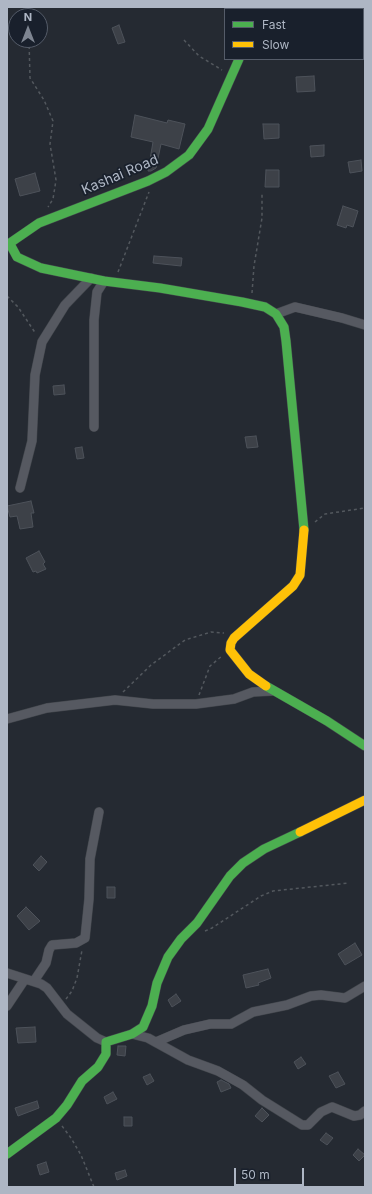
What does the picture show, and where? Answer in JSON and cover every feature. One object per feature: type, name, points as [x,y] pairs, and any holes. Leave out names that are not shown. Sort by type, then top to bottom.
[{"type":"street","name":"Kashai Road","points":[[9,245],[39,223],[148,181],[166,172],[189,155],[208,129],[239,60]]},
{"type":"street","points":[[9,245],[16,257],[41,268],[104,281],[160,288],[251,304],[265,307],[276,314],[284,327],[286,341],[304,530],[303,556],[300,575],[280,600],[238,634],[231,642],[230,650],[250,674],[272,691],[327,721],[365,746]]},
{"type":"street","points":[[20,488],[32,441],[35,375],[42,342],[64,305],[91,278]]},
{"type":"street","points":[[94,427],[94,320],[97,292],[104,281]]},
{"type":"street","points":[[276,314],[295,307],[365,325]]},
{"type":"street","points":[[7,719],[47,708],[114,700],[161,704],[196,704],[234,699],[253,692],[272,691]]},
{"type":"street","points":[[7,972],[47,988],[60,1006],[97,1038],[106,1042],[132,1034],[143,1027],[148,1017],[157,983],[168,957],[181,939],[197,923],[230,876],[243,863],[264,849],[365,800]]},
{"type":"street","points":[[7,1006],[46,963],[49,950],[52,946],[82,940],[86,932],[90,859],[99,812]]},
{"type":"street","points":[[156,1042],[184,1030],[210,1024],[231,1024],[253,1012],[288,1005],[311,996],[320,995],[345,998],[365,986]]},
{"type":"street","points":[[132,1034],[148,1038],[188,1060],[218,1071],[243,1085],[262,1100],[302,1125],[308,1126],[324,1110],[332,1107],[354,1116],[360,1115],[365,1111]]},
{"type":"street","points":[[7,1154],[56,1118],[68,1105],[82,1081],[98,1067],[106,1054],[106,1042]]},
{"type":"path","points":[[184,40],[199,56],[232,75]]},
{"type":"path","points":[[29,48],[30,78],[44,100],[53,121],[50,144],[56,180],[53,199],[39,223]]},
{"type":"path","points":[[114,282],[150,191]]},
{"type":"path","points":[[251,304],[254,266],[262,218],[262,192]]},
{"type":"path","points":[[7,296],[18,307],[42,342]]},
{"type":"path","points":[[304,530],[326,514],[365,508]]},
{"type":"path","points":[[114,700],[151,665],[185,640],[210,632],[238,634]]},
{"type":"path","points":[[196,704],[210,666],[230,650]]},
{"type":"path","points":[[200,933],[212,928],[261,896],[273,891],[349,883]]},
{"type":"path","points":[[60,1006],[72,991],[77,978],[83,955],[82,940]]},
{"type":"path","points":[[56,1118],[71,1138],[94,1187]]},
{"type":"building","points":[[119,25],[125,42],[118,44],[112,28]]},
{"type":"building","points":[[314,76],[315,91],[297,92],[296,77]]},
{"type":"building","points":[[135,115],[167,123],[168,120],[185,124],[179,149],[161,144],[156,168],[151,171],[148,171],[153,142],[131,137]]},
{"type":"building","points":[[263,124],[279,124],[279,138],[264,139]]},
{"type":"building","points":[[324,145],[324,156],[311,157],[310,146]]},
{"type":"building","points":[[361,160],[362,171],[350,173],[348,162]]},
{"type":"building","points":[[266,170],[279,170],[279,187],[265,187]]},
{"type":"building","points":[[35,173],[40,191],[20,196],[15,179]]},
{"type":"building","points":[[343,206],[358,211],[353,227],[347,225],[346,228],[337,225]]},
{"type":"building","points":[[154,256],[182,258],[181,266],[153,263]]},
{"type":"building","points":[[64,385],[65,394],[54,395],[53,386]]},
{"type":"building","points":[[256,436],[258,447],[247,448],[245,437]]},
{"type":"building","points":[[82,447],[84,458],[77,459],[75,448]]},
{"type":"building","points":[[31,501],[34,513],[31,513],[33,527],[20,529],[17,516],[10,517],[7,506]]},
{"type":"building","points":[[39,551],[45,562],[43,564],[46,569],[37,573],[36,571],[33,572],[26,558]]},
{"type":"building","points":[[41,856],[47,862],[39,871],[33,865]]},
{"type":"building","points":[[107,887],[115,887],[115,898],[107,898]]},
{"type":"building","points":[[26,907],[40,921],[29,930],[17,916]]},
{"type":"building","points":[[355,943],[362,955],[345,965],[338,954]]},
{"type":"building","points":[[268,969],[271,978],[258,983],[259,985],[246,988],[243,975]]},
{"type":"building","points":[[176,994],[181,1001],[172,1007],[168,1000]]},
{"type":"building","points":[[35,1027],[36,1042],[18,1043],[16,1028]]},
{"type":"building","points":[[118,1046],[126,1046],[125,1056],[117,1055]]},
{"type":"building","points":[[301,1057],[306,1064],[298,1069],[294,1062]]},
{"type":"building","points":[[338,1072],[345,1084],[336,1088],[329,1076]]},
{"type":"building","points":[[150,1074],[154,1081],[147,1085],[143,1077]]},
{"type":"building","points":[[221,1080],[229,1084],[231,1088],[221,1092],[217,1082]]},
{"type":"building","points":[[113,1092],[117,1099],[107,1104],[104,1097]]},
{"type":"building","points":[[37,1101],[39,1108],[18,1116],[15,1108]]},
{"type":"building","points":[[262,1108],[269,1115],[262,1122],[255,1116]]},
{"type":"building","points":[[124,1117],[132,1117],[132,1126],[124,1126]]},
{"type":"building","points":[[326,1133],[333,1138],[327,1145],[320,1140]]},
{"type":"building","points":[[358,1149],[365,1155],[359,1161],[353,1155]]},
{"type":"building","points":[[46,1162],[49,1172],[40,1175],[37,1165]]},
{"type":"building","points":[[125,1170],[127,1176],[117,1180],[115,1173]]},
{"type":"traffic: fast","points":[[7,245],[39,223],[148,181],[166,172],[189,155],[208,129],[239,60]]},
{"type":"traffic: fast","points":[[10,244],[17,257],[41,268],[104,281],[160,288],[242,302],[265,307],[276,314],[284,327],[286,341],[304,530]]},
{"type":"traffic: fast","points":[[266,686],[327,721],[365,746]]},
{"type":"traffic: fast","points":[[7,1154],[56,1118],[67,1105],[82,1081],[98,1067],[106,1054],[106,1042],[132,1034],[143,1027],[152,1006],[157,983],[168,957],[181,939],[197,923],[230,876],[243,863],[264,849],[300,832]]},
{"type":"traffic: slow","points":[[266,686],[249,674],[230,650],[231,643],[234,638],[293,586],[300,575],[304,530]]},
{"type":"traffic: slow","points":[[300,832],[365,800]]}]
